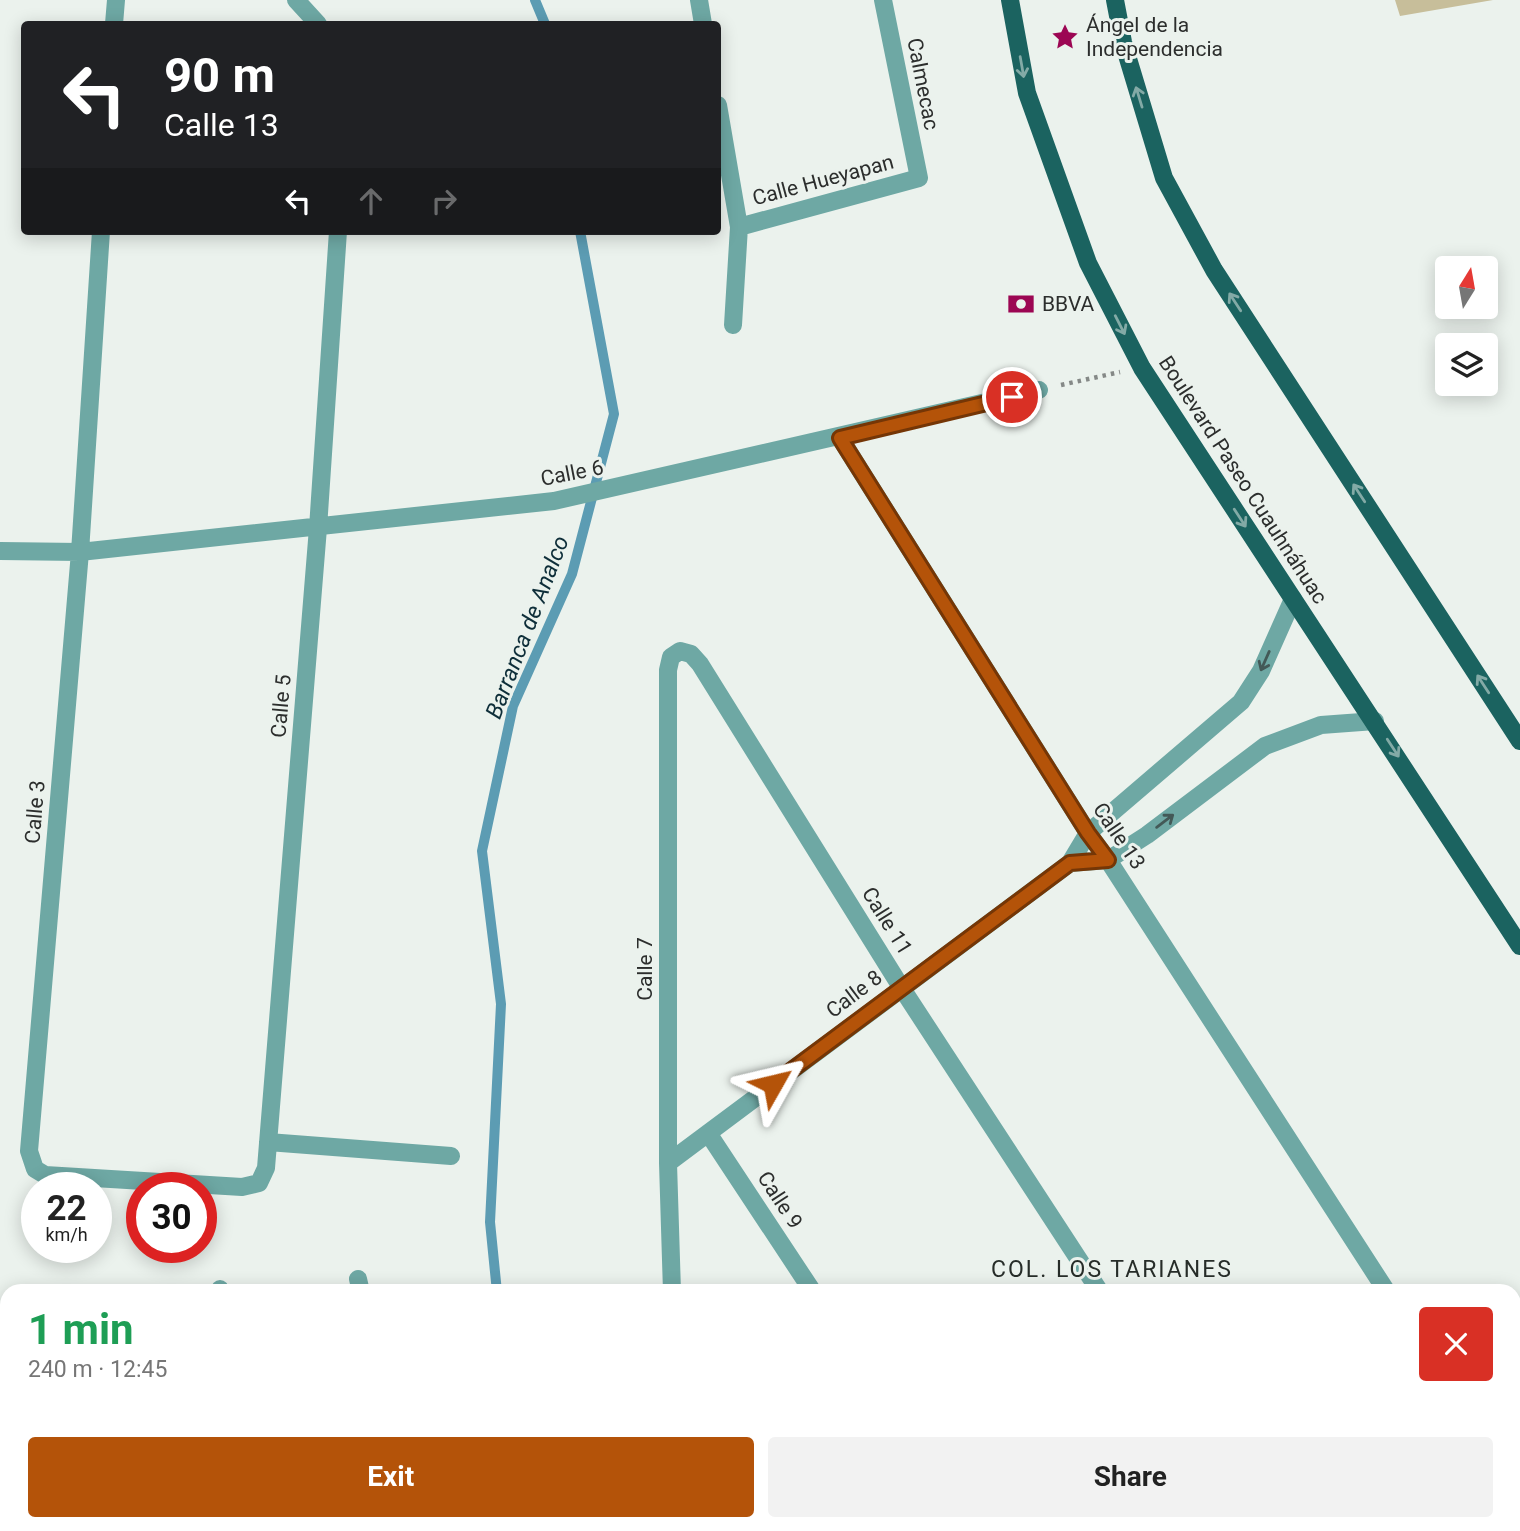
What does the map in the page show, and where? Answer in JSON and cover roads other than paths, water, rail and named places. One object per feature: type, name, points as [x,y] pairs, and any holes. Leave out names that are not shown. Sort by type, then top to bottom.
[{"type":"main road","name":"Boulevard Paseo Cuauhnáhuac","points":[[1010,0],[1027,93],[1088,263],[1142,368],[1520,946]]},
{"type":"main road","points":[[1115,0],[1123,42],[1164,178],[1214,270],[1520,741]]},
{"type":"street","points":[[114,21],[116,0]]},
{"type":"street","points":[[296,0],[315,21]]},
{"type":"street","points":[[699,0],[702,21]]},
{"type":"street","name":"Calmecac","points":[[883,0],[919,178]]},
{"type":"street","points":[[721,122],[739,227],[733,325]]},
{"type":"street","name":"Calle Hueyapan","points":[[739,227],[919,178]]},
{"type":"street","name":"Calle 3","points":[[101,235],[80,552],[30,1160],[35,1169],[56,1177],[242,1187],[259,1184]]},
{"type":"street","name":"Calle 5","points":[[259,1184],[266,1168],[318,528],[338,235]]},
{"type":"street","name":"Calle 6","points":[[0,551],[80,552],[554,501],[840,438],[1039,390]]},
{"type":"street","name":"Calle 13","points":[[840,438],[1088,833],[1382,1284]]},
{"type":"street","name":"Calle 8","points":[[668,1163],[1070,863],[1088,833],[1241,702],[1261,671],[1293,599]]},
{"type":"street","name":"Calle 11","points":[[680,651],[691,654],[700,663],[901,987],[1095,1284]]},
{"type":"street","name":"Calle 7","points":[[672,1284],[668,1163],[667,670],[671,657],[680,651]]},
{"type":"street","points":[[1070,863],[1108,860],[1147,835],[1265,746],[1321,725],[1375,721]]},
{"type":"street","name":"Calle 9","points":[[708,1133],[808,1284]]},
{"type":"street","points":[[268,1142],[450,1156]]},
{"type":"waterway","name":"Barranca de Analco","points":[[535,0],[544,21]]},
{"type":"waterway","name":"Barranca de Analco","points":[[496,1284],[490,1222],[501,1004],[482,851],[513,706],[572,574],[614,414],[581,235]]},
{"type":"place","name":"Ángel de la Independencia","points":[[1065,37]]},
{"type":"place","name":"BBVA","points":[[1021,304]]},
{"type":"district","name":"COL. LOS TARIANES","points":[[1112,1269]]}]
